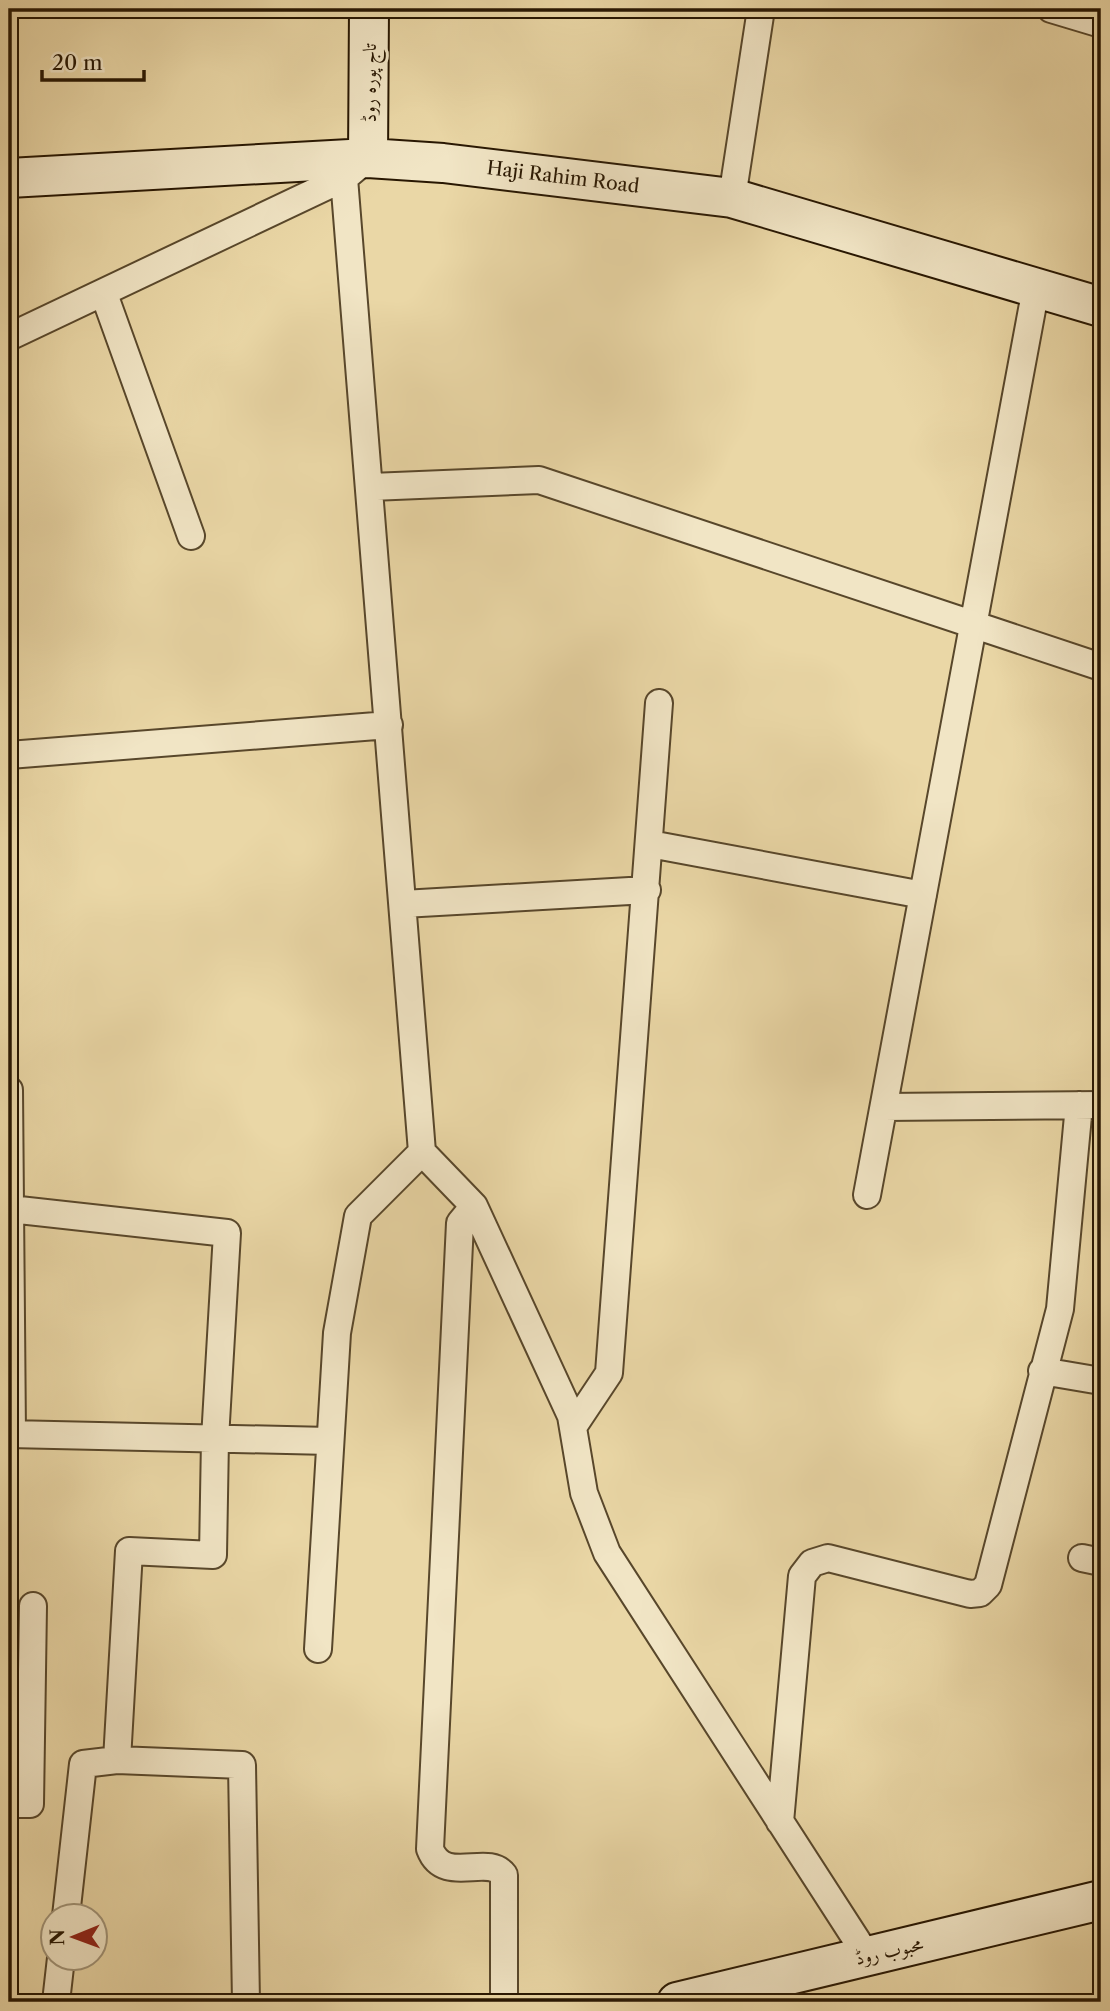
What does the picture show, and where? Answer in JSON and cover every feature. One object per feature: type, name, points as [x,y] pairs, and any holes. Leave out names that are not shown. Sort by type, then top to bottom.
[{"type":"main road","name":"تاج پورہ روڈ","points":[[356,168],[369,9]]},
{"type":"main road","name":"Haji Rahim Road","points":[[9,178],[443,163],[732,198],[1101,307]]},
{"type":"main road","name":"محبوب روڈ","points":[[677,2002],[723,1997],[867,1956],[1101,1900]]},
{"type":"street","points":[[732,198],[761,9]]},
{"type":"street","points":[[1051,9],[1101,24]]},
{"type":"street","points":[[9,337],[104,294],[356,168],[371,487],[422,1152],[474,1206],[571,1416],[584,1493],[607,1553],[867,1956]]},
{"type":"street","points":[[867,1195],[1037,288]]},
{"type":"street","points":[[104,294],[191,536]]},
{"type":"street","points":[[371,487],[539,480],[1101,667]]},
{"type":"street","points":[[573,1427],[609,1373],[659,703]]},
{"type":"street","points":[[9,755],[389,725]]},
{"type":"street","points":[[650,844],[923,895]]},
{"type":"street","points":[[403,904],[647,890]]},
{"type":"street","points":[[9,1090],[10,1434],[330,1441]]},
{"type":"street","points":[[780,1822],[802,1576],[812,1563],[828,1558],[970,1594],[980,1593],[988,1586],[1060,1309],[1090,1105],[884,1107]]},
{"type":"street","points":[[318,1649],[337,1333],[358,1216],[422,1152]]},
{"type":"street","points":[[474,1206],[460,1223],[430,1849],[434,1860],[442,1866],[496,1869],[504,1875],[504,2002]]},
{"type":"street","points":[[10,1209],[227,1233],[215,1439],[213,1555],[130,1551],[117,1760]]},
{"type":"street","points":[[1042,1371],[1101,1381]]},
{"type":"street","points":[[9,1804],[30,1804],[33,1606]]},
{"type":"street","points":[[68,1902],[83,1764],[117,1760],[242,1766],[246,2002]]},
{"type":"street","points":[[56,2002],[59,1972]]}]
